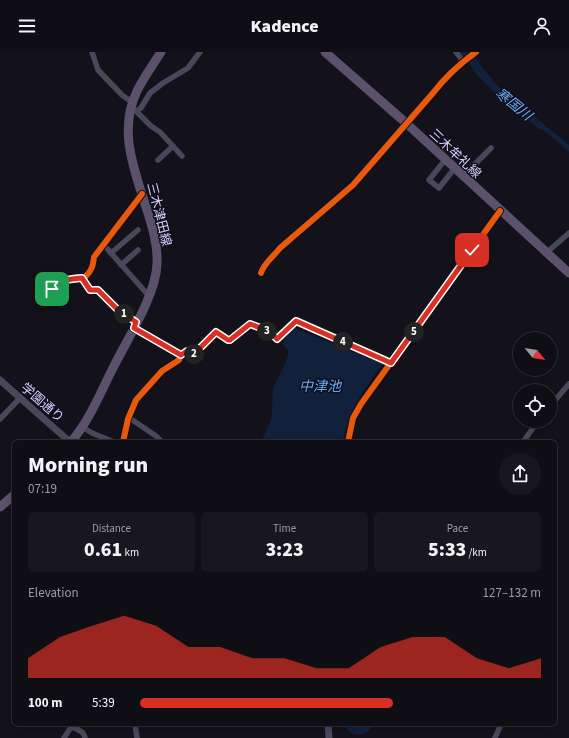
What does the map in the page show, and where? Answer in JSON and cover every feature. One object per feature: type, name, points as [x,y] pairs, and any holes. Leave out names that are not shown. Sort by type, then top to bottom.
[{"type":"main road","name":"三木津田線","points":[[72,440],[82,427],[135,325],[155,282],[157,264],[156,245],[153,228],[131,159],[128,139],[128,124],[143,79],[161,52]]},
{"type":"main road","name":"三木牟礼線","points":[[325,52],[406,123],[454,169],[569,273]]},
{"type":"main road","points":[[0,507],[12,497]]},
{"type":"street","points":[[92,52],[98,70],[133,108],[151,126],[160,132],[182,156]]},
{"type":"street","points":[[133,108],[141,108],[150,94],[163,83],[188,68],[200,52]]},
{"type":"street","points":[[456,52],[463,61]]},
{"type":"street","points":[[261,273],[263,266],[280,248],[354,185],[444,78],[463,61],[476,52]]},
{"type":"street","points":[[158,160],[173,146]]},
{"type":"street","points":[[462,176],[491,148]]},
{"type":"street","points":[[445,160],[429,180],[439,188],[454,169]]},
{"type":"street","points":[[52,289],[65,280],[82,278],[90,273],[94,257],[142,194]]},
{"type":"street","points":[[348,440],[353,418],[361,404],[500,211]]},
{"type":"street","points":[[111,253],[138,230]]},
{"type":"street","points":[[546,252],[569,233]]},
{"type":"street","points":[[103,244],[149,296]]},
{"type":"street","points":[[121,265],[138,250]]},
{"type":"street","points":[[82,278],[90,290],[98,290],[135,325],[181,355],[180,360],[162,371],[136,400],[128,417],[123,440]]},
{"type":"street","points":[[296,321],[391,363]]},
{"type":"street","name":"学園通り","points":[[0,380],[69,440]]},
{"type":"street","points":[[557,398],[569,384]]},
{"type":"street","points":[[0,418],[20,398]]},
{"type":"street","points":[[128,417],[160,440]]},
{"type":"street","points":[[82,427],[109,440]]},
{"type":"street","points":[[524,440],[533,428]]},
{"type":"street","points":[[64,738],[72,726],[84,734],[85,738]]},
{"type":"street","points":[[135,726],[137,738]]},
{"type":"street","points":[[328,726],[329,738]]},
{"type":"street","points":[[495,738],[500,726]]},
{"type":"path","points":[[181,355],[187,351],[194,354],[216,332],[230,340],[250,324],[269,331],[277,339],[296,321]]},
{"type":"water","name":"寒国川","points":[[460,52],[471,52],[499,87],[569,145],[569,152],[551,136],[538,128],[495,93],[479,77]]},
{"type":"water","name":"中津池","points":[[294,328],[383,364],[353,410],[343,440],[263,440],[271,418],[274,387],[288,356],[289,351],[284,346],[283,340]]},
{"type":"water","points":[[344,726],[372,726],[371,729],[363,734],[354,734]]},
{"type":"cycle path","points":[[261,273],[266,263],[280,248],[353,185],[443,81],[458,66],[476,52]]},
{"type":"cycle path","points":[[52,289],[65,280],[85,277],[87,275],[92,268],[94,257],[142,194]]},
{"type":"cycle path","points":[[348,440],[353,418],[361,404],[500,211]]},
{"type":"cycle path","points":[[123,440],[128,419],[136,400],[162,371],[179,360],[181,355],[133,328]]},
{"type":"route","points":[[52,289],[65,280],[82,278],[87,288],[94,291],[98,290],[125,316],[136,322],[134,328],[181,355],[187,351],[194,354],[216,332],[230,340],[250,324],[269,331],[277,339],[296,321],[391,363],[472,250]]}]
